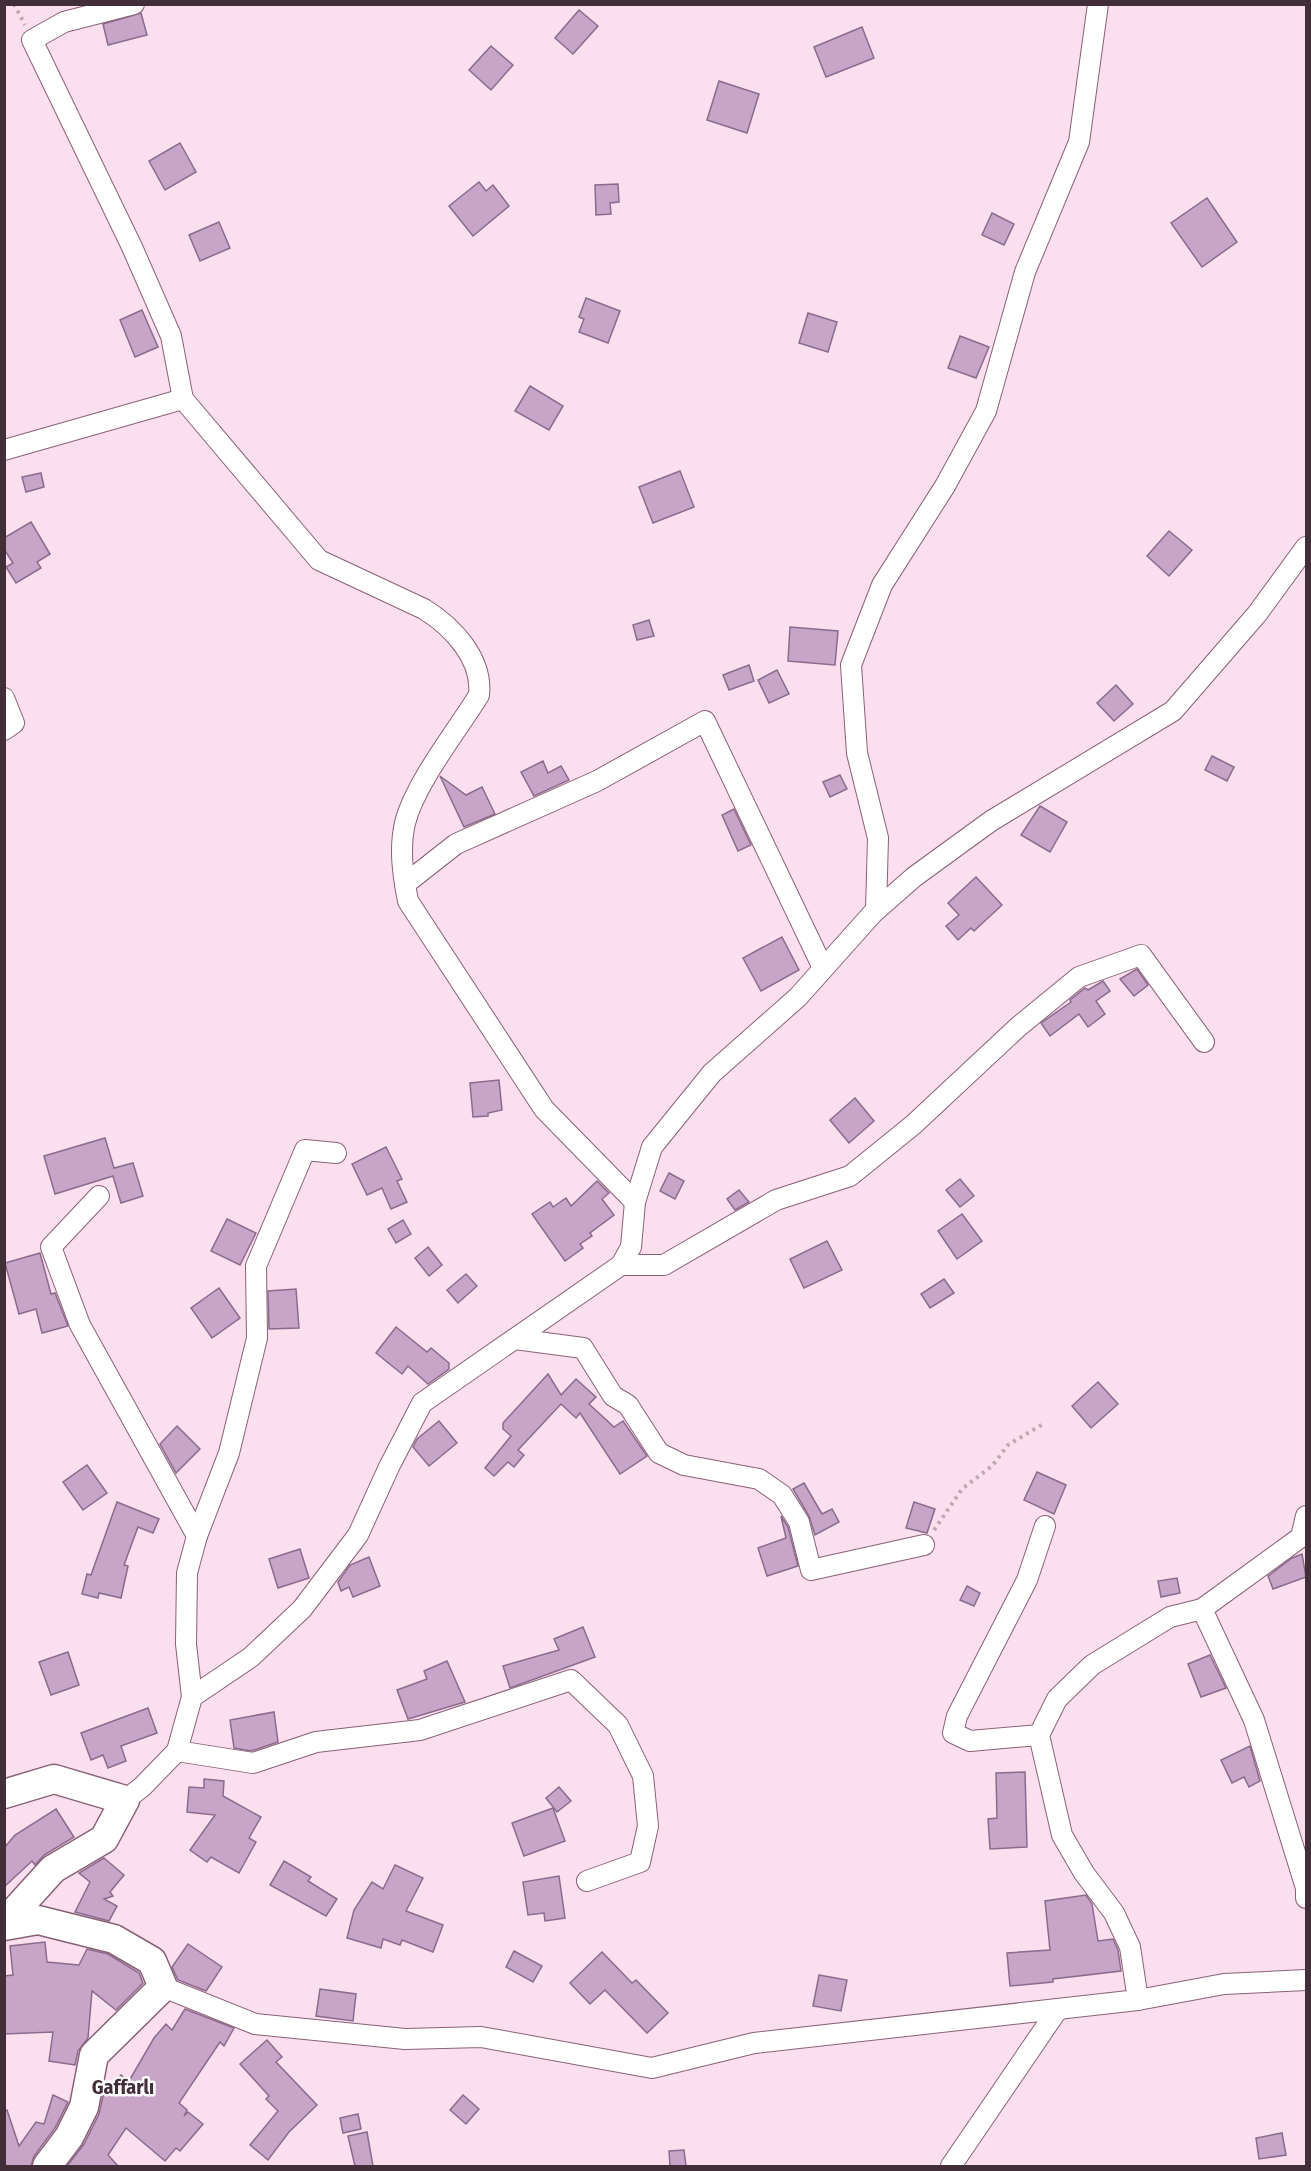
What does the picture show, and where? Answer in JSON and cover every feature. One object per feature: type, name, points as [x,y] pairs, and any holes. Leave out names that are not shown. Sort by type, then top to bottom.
[{"type":"street","points":[[134,4],[64,22],[32,40],[132,247],[171,336],[183,399],[319,560],[439,618],[473,657],[481,679],[479,695],[417,794],[405,823],[401,868],[408,901],[544,1109],[635,1202]]},
{"type":"street","points":[[876,910],[878,838],[857,753],[851,665],[882,585],[945,486],[986,411],[1025,272],[1079,142],[1098,4]]},
{"type":"street","points":[[4,450],[183,399]]},
{"type":"street","points":[[192,1697],[251,1657],[302,1609],[358,1535],[422,1403],[621,1266],[631,1247],[635,1202],[652,1147],[711,1072],[798,997],[876,910],[914,877],[991,821],[1173,711],[1257,614],[1306,547]]},
{"type":"street","points":[[4,698],[14,723],[4,730]]},
{"type":"street","points":[[405,884],[456,844],[597,780],[705,722],[823,968]]},
{"type":"street","points":[[621,1266],[664,1265],[776,1200],[850,1176],[912,1125],[1018,1027],[1079,977],[1141,955],[1204,1042]]},
{"type":"street","points":[[4,1924],[53,1869],[104,1839],[125,1800],[142,1787],[177,1750],[192,1697],[186,1644],[187,1573],[197,1536],[229,1453],[257,1338],[256,1266],[305,1150],[336,1154]]},
{"type":"street","points":[[99,1196],[51,1247],[80,1325],[197,1536]]},
{"type":"street","points":[[515,1339],[583,1348],[613,1396],[628,1405],[658,1453],[684,1465],[759,1479],[783,1495],[799,1522],[811,1570],[924,1545]]},
{"type":"street","points":[[1138,2000],[1130,1947],[1114,1913],[1084,1873],[1062,1835],[1039,1735],[1057,1699],[1092,1665],[1170,1617],[1202,1609],[1301,1537],[1306,1516]]},
{"type":"street","points":[[1039,1735],[970,1741],[953,1732],[957,1716],[1027,1580],[1045,1526]]},
{"type":"street","points":[[1202,1609],[1254,1720],[1306,1888],[1306,1899]]},
{"type":"street","points":[[177,1750],[253,1763],[316,1742],[420,1730],[571,1680],[618,1725],[643,1776],[648,1826],[640,1862],[587,1881]]},
{"type":"street","points":[[4,1794],[54,1779],[125,1800]]},
{"type":"street","points":[[4,1924],[38,1920],[114,1939],[152,1961],[163,1987],[255,2024],[405,2039],[481,2037],[652,2068],[754,2043],[1138,2000],[1224,1984],[1306,1980]]},
{"type":"street","points":[[47,2166],[69,2137],[84,2107],[94,2055],[163,1987]]},
{"type":"street","points":[[951,2166],[1058,2009]]},
{"type":"path","points":[[924,1545],[962,1489],[992,1466],[1008,1445],[1043,1424]]},
{"type":"building","points":[[579,10],[598,26],[573,54],[555,38]]},
{"type":"building","points":[[141,13],[147,35],[108,45],[103,24]]},
{"type":"building","points":[[862,27],[874,58],[826,77],[814,47]]},
{"type":"building","points":[[491,46],[513,65],[491,90],[469,70]]},
{"type":"building","points":[[719,81],[759,94],[747,133],[707,120]]},
{"type":"building","points":[[180,143],[196,172],[165,190],[149,161]]},
{"type":"building","points":[[479,182],[486,191],[493,185],[509,206],[473,236],[449,206]]},
{"type":"building","points":[[618,184],[619,202],[610,203],[611,214],[596,215],[595,185]]},
{"type":"building","points":[[1207,198],[1237,242],[1202,267],[1171,223]]},
{"type":"building","points":[[992,213],[1014,224],[1004,245],[982,235]]},
{"type":"building","points":[[219,222],[230,248],[200,261],[189,235]]},
{"type":"building","points":[[586,298],[620,311],[608,343],[579,332],[584,319],[579,317]]},
{"type":"building","points":[[142,310],[158,347],[135,357],[120,320]]},
{"type":"building","points":[[808,313],[837,322],[828,352],[799,343]]},
{"type":"building","points":[[960,336],[989,347],[976,378],[948,368]]},
{"type":"building","points":[[530,386],[563,406],[549,430],[515,411]]},
{"type":"building","points":[[680,471],[694,507],[653,523],[639,487]]},
{"type":"building","points":[[41,473],[44,487],[26,492],[22,477]]},
{"type":"building","points":[[31,522],[50,554],[37,562],[41,568],[16,583],[6,567],[13,563],[4,549],[4,538]]},
{"type":"building","points":[[1169,531],[1192,550],[1169,576],[1147,556]]},
{"type":"building","points":[[649,620],[654,636],[637,640],[633,625]]},
{"type":"building","points":[[790,627],[838,631],[835,665],[788,661]]},
{"type":"building","points":[[749,665],[754,681],[729,690],[723,675]]},
{"type":"building","points":[[777,670],[789,694],[769,703],[758,680]]},
{"type":"building","points":[[1116,685],[1133,704],[1114,721],[1097,703]]},
{"type":"building","points":[[1212,756],[1234,767],[1227,781],[1205,770]]},
{"type":"building","points":[[543,761],[548,773],[561,766],[569,780],[534,796],[521,772]]},
{"type":"building","points":[[840,775],[847,789],[830,797],[823,782]]},
{"type":"building","points":[[440,776],[466,795],[482,787],[495,814],[464,827]]},
{"type":"building","points":[[1040,806],[1067,822],[1050,852],[1021,835]]},
{"type":"building","points":[[734,809],[751,845],[738,851],[722,815]]},
{"type":"building","points":[[976,877],[1002,905],[974,931],[971,928],[958,940],[946,926],[959,915],[948,903]]},
{"type":"building","points":[[782,937],[799,970],[761,991],[743,958]]},
{"type":"building","points":[[1137,969],[1148,985],[1134,996],[1120,979]]},
{"type":"building","points":[[1103,981],[1110,991],[1096,1001],[1105,1014],[1088,1027],[1079,1014],[1050,1036],[1041,1023],[1071,1002],[1070,1000],[1085,988],[1088,990]]},
{"type":"building","points":[[499,1080],[502,1110],[488,1113],[488,1116],[473,1117],[470,1083]]},
{"type":"building","points":[[855,1098],[874,1121],[849,1143],[830,1120]]},
{"type":"building","points":[[105,1138],[114,1168],[133,1163],[143,1196],[121,1203],[113,1176],[55,1194],[44,1156]]},
{"type":"building","points":[[386,1147],[402,1179],[397,1181],[407,1202],[391,1209],[382,1188],[367,1195],[352,1164]]},
{"type":"building","points":[[669,1173],[684,1181],[675,1199],[660,1191]]},
{"type":"building","points":[[960,1179],[974,1196],[960,1207],[946,1190]]},
{"type":"building","points":[[597,1181],[609,1193],[602,1199],[614,1215],[590,1233],[592,1236],[580,1244],[583,1248],[565,1261],[532,1214],[550,1202],[553,1207],[566,1198],[571,1206]]},
{"type":"building","points":[[739,1190],[749,1202],[735,1210],[727,1199]]},
{"type":"building","points":[[962,1214],[982,1241],[957,1259],[938,1231]]},
{"type":"building","points":[[227,1219],[256,1233],[240,1265],[211,1251]]},
{"type":"building","points":[[403,1220],[411,1234],[396,1243],[388,1229]]},
{"type":"building","points":[[827,1241],[842,1270],[804,1288],[790,1259]]},
{"type":"building","points":[[428,1247],[442,1265],[429,1276],[415,1258]]},
{"type":"building","points":[[40,1253],[51,1294],[55,1293],[68,1326],[42,1333],[36,1309],[19,1314],[5,1263]]},
{"type":"building","points":[[466,1274],[477,1286],[458,1303],[447,1290]]},
{"type":"building","points":[[944,1279],[954,1293],[930,1308],[921,1294]]},
{"type":"building","points":[[219,1288],[240,1318],[212,1338],[191,1308]]},
{"type":"building","points":[[296,1289],[299,1328],[269,1329],[268,1291]]},
{"type":"building","points":[[396,1327],[427,1352],[431,1348],[449,1363],[449,1369],[428,1384],[408,1366],[402,1374],[376,1353]]},
{"type":"building","points":[[548,1374],[561,1395],[576,1379],[596,1397],[589,1404],[614,1427],[623,1421],[647,1456],[620,1474],[580,1413],[576,1418],[561,1404],[518,1450],[524,1455],[514,1467],[508,1462],[494,1476],[485,1468],[511,1436],[503,1429],[503,1423]]},
{"type":"building","points":[[1098,1382],[1118,1404],[1091,1428],[1072,1406]]},
{"type":"building","points":[[439,1421],[457,1443],[429,1466],[413,1447],[417,1439]]},
{"type":"building","points":[[177,1426],[200,1449],[176,1473],[160,1444]]},
{"type":"building","points":[[87,1465],[107,1493],[83,1510],[63,1482]]},
{"type":"building","points":[[1037,1472],[1066,1485],[1054,1514],[1024,1500]]},
{"type":"building","points":[[804,1483],[822,1514],[832,1509],[839,1522],[815,1535],[809,1516],[793,1489]]},
{"type":"building","points":[[117,1502],[159,1519],[153,1533],[138,1527],[124,1565],[128,1566],[121,1598],[99,1593],[98,1598],[82,1594],[87,1574],[91,1575]]},
{"type":"building","points":[[914,1502],[935,1509],[927,1533],[906,1528]]},
{"type":"building","points":[[781,1516],[788,1527],[798,1566],[767,1576],[758,1548],[786,1538]]},
{"type":"building","points":[[300,1549],[309,1578],[278,1588],[269,1559]]},
{"type":"building","points":[[1302,1554],[1306,1577],[1273,1589],[1268,1576],[1292,1558]]},
{"type":"building","points":[[369,1557],[380,1586],[353,1597],[349,1587],[341,1591],[338,1582],[350,1565]]},
{"type":"building","points":[[1177,1578],[1180,1593],[1161,1597],[1158,1581]]},
{"type":"building","points":[[967,1586],[980,1593],[974,1606],[960,1600]]},
{"type":"building","points":[[583,1627],[595,1657],[510,1688],[503,1666],[559,1650],[554,1639]]},
{"type":"building","points":[[68,1652],[79,1685],[51,1695],[39,1662]]},
{"type":"building","points":[[1210,1655],[1226,1688],[1201,1697],[1188,1664]]},
{"type":"building","points":[[447,1661],[465,1702],[408,1719],[397,1690],[427,1679],[424,1671]]},
{"type":"building","points":[[148,1708],[157,1733],[121,1746],[126,1761],[108,1768],[103,1755],[91,1760],[81,1733]]},
{"type":"building","points":[[274,1712],[278,1742],[251,1751],[234,1748],[230,1720]]},
{"type":"building","points":[[1250,1746],[1260,1781],[1249,1787],[1244,1777],[1232,1783],[1221,1760]]},
{"type":"building","points":[[1025,1772],[1027,1847],[990,1849],[988,1819],[997,1818],[996,1773]]},
{"type":"building","points":[[204,1779],[224,1781],[223,1796],[261,1817],[249,1838],[256,1842],[239,1873],[211,1857],[207,1862],[190,1850],[215,1815],[187,1812],[189,1787],[204,1788]]},
{"type":"building","points":[[559,1787],[571,1801],[557,1812],[546,1798]]},
{"type":"building","points":[[553,1808],[565,1841],[524,1856],[512,1823]]},
{"type":"building","points":[[56,1809],[74,1837],[44,1855],[35,1865],[32,1861],[4,1887],[4,1848],[15,1835]]},
{"type":"building","points":[[104,1858],[124,1875],[110,1892],[113,1896],[104,1899],[117,1906],[109,1921],[75,1912],[90,1882],[79,1873]]},
{"type":"building","points":[[284,1861],[311,1877],[308,1881],[337,1899],[326,1916],[270,1885]]},
{"type":"building","points":[[395,1865],[423,1878],[406,1911],[443,1925],[433,1952],[402,1940],[400,1945],[383,1939],[381,1948],[347,1938],[354,1910],[372,1882],[383,1889]]},
{"type":"building","points":[[559,1876],[565,1918],[545,1921],[544,1913],[528,1915],[523,1882]]},
{"type":"building","points":[[1086,1895],[1092,1904],[1098,1941],[1113,1939],[1118,1950],[1121,1971],[1010,1986],[1007,1953],[1050,1950],[1045,1901]]},
{"type":"building","points":[[45,1942],[47,1962],[79,1965],[87,1949],[108,1954],[139,1973],[143,1983],[116,2010],[92,1991],[88,2038],[78,2051],[75,2065],[49,2061],[53,2032],[4,2034],[4,1976],[13,1975],[10,1946]]},
{"type":"building","points":[[188,1944],[222,1967],[206,1991],[178,1980],[172,1967]]},
{"type":"building","points":[[514,1951],[542,1966],[533,1982],[506,1967]]},
{"type":"building","points":[[602,1952],[632,1983],[636,1980],[668,2013],[647,2033],[605,1990],[590,2004],[570,1983]]},
{"type":"building","points":[[819,1975],[847,1980],[841,2011],[813,2006]]},
{"type":"building","points":[[320,1989],[356,1994],[353,2021],[316,2016]]},
{"type":"building","points":[[185,2009],[234,2028],[224,2046],[220,2042],[179,2103],[187,2110],[184,2116],[188,2112],[203,2124],[180,2151],[176,2148],[165,2161],[126,2128],[108,2155],[118,2166],[67,2166],[84,2144],[99,2114],[103,2096],[121,2075],[129,2081],[154,2038],[166,2024],[172,2030]]},
{"type":"building","points":[[267,2040],[282,2057],[276,2062],[317,2105],[289,2132],[268,2160],[250,2145],[278,2111],[266,2099],[269,2096],[240,2064]]},
{"type":"building","points":[[53,2095],[68,2102],[55,2128],[34,2156],[31,2166],[4,2166],[4,2111],[7,2110],[19,2146],[36,2122],[44,2124]]},
{"type":"building","points":[[463,2095],[479,2109],[466,2124],[450,2110]]},
{"type":"building","points":[[358,2114],[361,2129],[343,2133],[340,2118]]},
{"type":"building","points":[[367,2132],[373,2166],[355,2166],[348,2136]]},
{"type":"building","points":[[1282,2133],[1286,2155],[1259,2159],[1256,2138]]},
{"type":"building","points":[[684,2150],[686,2166],[670,2166],[669,2151]]},
{"type":"district","name":"Gaffarlı","points":[[123,2087]]}]
